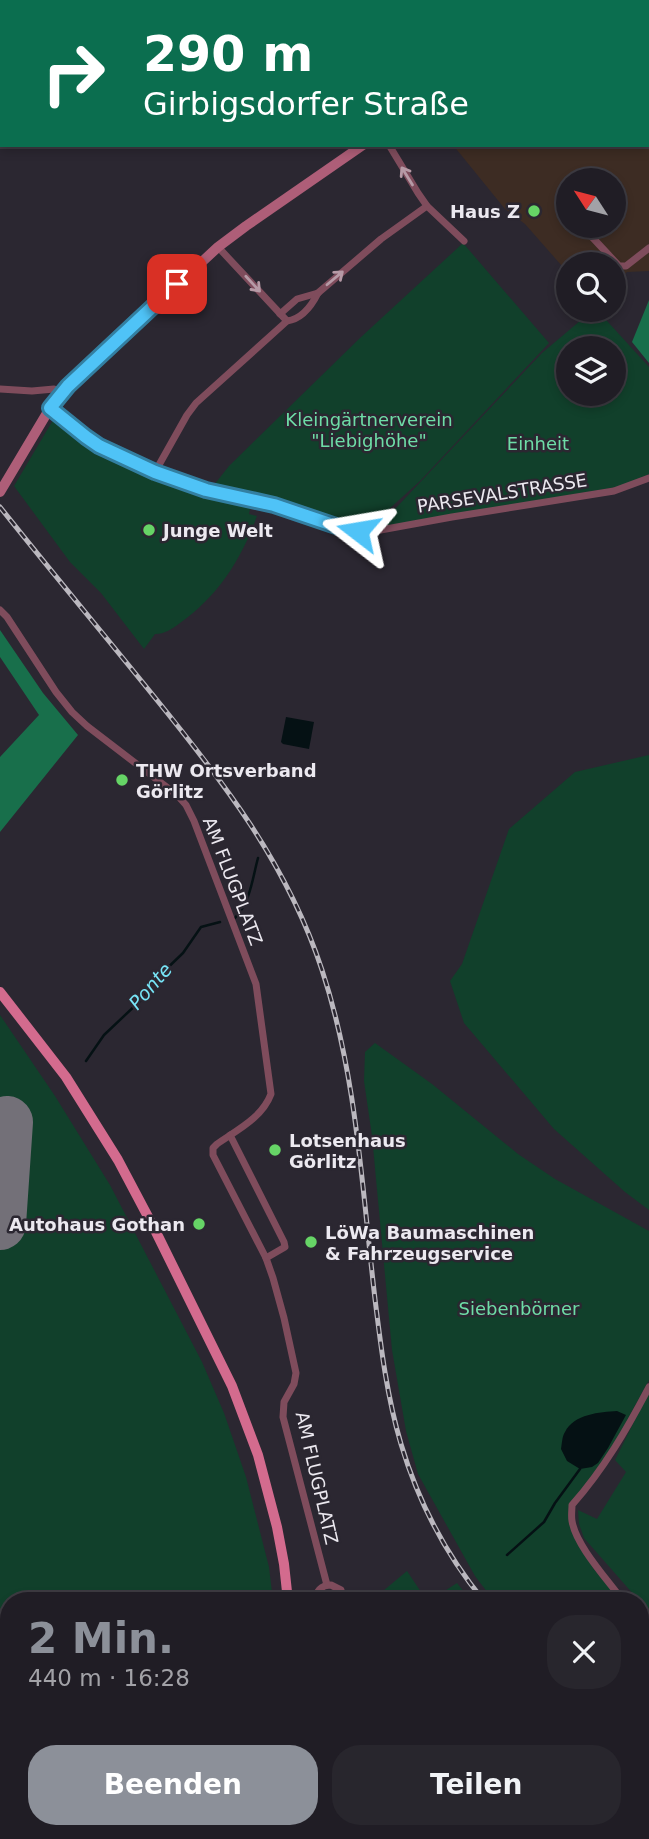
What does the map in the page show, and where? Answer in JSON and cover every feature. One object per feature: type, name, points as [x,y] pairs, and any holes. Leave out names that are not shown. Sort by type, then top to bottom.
[{"type":"main road","points":[[0,992],[66,1077],[117,1160],[232,1386],[258,1455],[277,1527],[287,1592]]},
{"type":"street","points":[[0,492],[62,392],[218,247],[360,147]]},
{"type":"street","points":[[390,147],[427,205],[464,241]]},
{"type":"street","points":[[155,472],[196,403],[286,321],[297,320],[312,305],[318,293],[381,239],[427,205]]},
{"type":"street","points":[[593,238],[619,266],[626,266],[649,248]]},
{"type":"street","points":[[218,247],[286,321]]},
{"type":"street","points":[[280,314],[297,299],[318,293]]},
{"type":"street","points":[[0,389],[54,389],[62,392]]},
{"type":"street","name":"PARSEVALSTRASSE","points":[[50,408],[99,446],[155,472],[206,490],[274,505],[352,530],[367,531],[614,491],[649,478]]},
{"type":"street","name":"AM FLUGPLATZ","points":[[0,610],[55,692],[72,712],[186,805],[256,984],[271,1094],[267,1106],[213,1148],[213,1155],[274,1278],[296,1373],[294,1384],[284,1402],[283,1417],[327,1585]]},
{"type":"street","points":[[229,1135],[284,1242],[285,1247],[266,1258]]},
{"type":"street","points":[[616,1592],[597,1569],[580,1540],[572,1523],[572,1504],[611,1455],[649,1387]]},
{"type":"street","points":[[318,1592],[327,1585],[338,1587],[342,1592]]},
{"type":"shaded area","points":[[455,147],[649,147],[649,271],[626,273],[626,252],[556,252],[556,259],[525,224],[505,209]]},
{"type":"shaded area","points":[[286,717],[314,722],[309,749],[281,742]]},
{"type":"shaded area","points":[[617,1411],[626,1415],[598,1463],[580,1469],[567,1461],[561,1449],[563,1436],[569,1426],[588,1415]]},
{"type":"green space","name":"Kleingärtnerverein \"Liebighöhe\"","points":[[463,243],[549,343],[420,481],[368,528],[349,527],[210,490],[229,466],[360,338]]},
{"type":"green space","points":[[649,300],[649,363],[632,342]]},
{"type":"green space","name":"Einheit","points":[[579,322],[608,322],[621,336],[562,336]]},
{"type":"green space","name":"Einheit","points":[[556,341],[556,406],[626,406],[626,342],[649,367],[649,474],[623,486],[378,527]]},
{"type":"green space","name":"Junge Welt","points":[[53,420],[96,450],[187,491],[251,504],[249,514],[257,516],[236,562],[217,589],[177,625],[155,634],[144,649],[101,593],[70,562],[14,486]]},
{"type":"green space","points":[[0,630],[43,693],[78,735],[0,832],[0,757],[39,715],[0,657]]},
{"type":"green space","points":[[649,755],[649,1210],[554,1129],[464,1023],[450,981],[462,964],[509,829],[575,772]]},
{"type":"green space","points":[[0,1015],[55,1096],[110,1185],[202,1362],[224,1413],[246,1477],[269,1567],[272,1592],[0,1592]]},
{"type":"green space","name":"Siebenbörner","points":[[375,1043],[432,1084],[518,1154],[555,1179],[649,1231],[649,1380],[607,1457],[570,1504],[570,1526],[593,1568],[613,1592],[487,1592],[475,1576],[418,1474],[406,1431],[392,1350],[372,1136],[364,1081],[365,1052]]},
{"type":"green space","points":[[649,1392],[649,1592],[631,1592],[584,1538],[579,1524],[578,1510],[597,1519],[626,1472],[615,1460]]},
{"type":"green space","points":[[407,1571],[421,1592],[382,1592]]},
{"type":"green space","points":[[457,1583],[464,1592],[443,1592]]},
{"type":"waterway","name":"Ponte","points":[[235,918],[248,897],[258,858]]},
{"type":"waterway","name":"Ponte","points":[[86,1061],[104,1035],[141,1000],[156,979],[183,953],[201,927],[220,922]]},
{"type":"waterway","name":"Siebenbörner","points":[[507,1555],[544,1522],[580,1469]]},
{"type":"taxiway","points":[[0,1113],[7,1122]]},
{"type":"runway","points":[[0,1224],[7,1122]]},
{"type":"railway","points":[[0,507],[178,726],[227,791],[271,858],[308,931],[334,1010],[351,1092],[375,1299],[396,1426],[425,1507],[457,1565],[477,1592]]},
{"type":"place","name":"Haus Z","points":[[534,211]]},
{"type":"place","name":"Junge Welt","points":[[149,530]]},
{"type":"place","name":"THW Ortsverband Görlitz","points":[[122,780]]},
{"type":"place","name":"Lotsenhaus Görlitz","points":[[275,1150]]},
{"type":"place","name":"Autohaus Gothan","points":[[199,1224]]},
{"type":"place","name":"LöWa Baumaschinen & Fahrzeugservice","points":[[311,1242]]},
{"type":"route","points":[[177,284],[68,386],[50,408],[99,446],[155,472],[188,485],[274,505],[358,531]]}]
